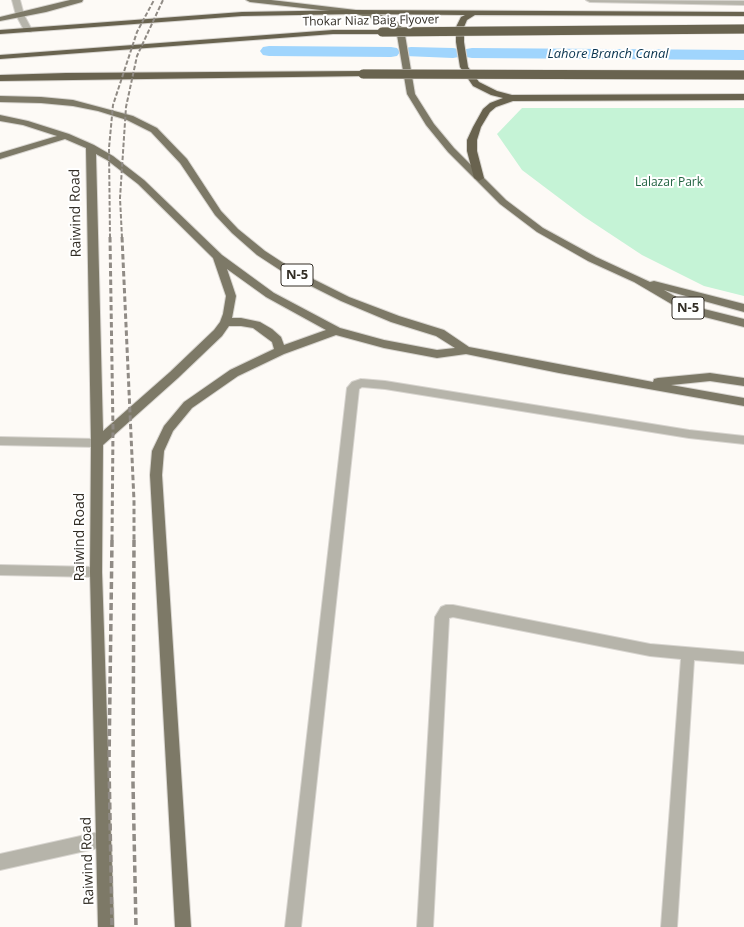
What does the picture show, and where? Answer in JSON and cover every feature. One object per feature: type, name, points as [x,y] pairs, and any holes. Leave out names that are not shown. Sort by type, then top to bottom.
[{"type":"highway","points":[[0,32],[242,14],[356,12],[744,14]]},
{"type":"highway","points":[[473,13],[464,19],[459,34],[464,67],[476,84],[494,93],[512,98],[744,97]]},
{"type":"highway","name":"Thokar Niaz Baig Flyover","points":[[0,57],[333,32],[744,29]]},
{"type":"highway","points":[[0,78],[66,76],[363,74],[744,74]]},
{"type":"highway","points":[[479,178],[472,151],[472,140],[477,126],[486,111],[493,105],[512,98]]},
{"type":"main road","points":[[0,19],[79,0]]},
{"type":"main road","name":"N-5","points":[[250,0],[356,12],[382,18],[397,26],[401,35],[411,94],[430,125],[451,150],[503,202],[540,230],[592,259],[638,280],[689,309],[744,323]]},
{"type":"main road","name":"N-5","points":[[0,99],[73,103],[130,118],[154,130],[184,161],[222,217],[235,232],[261,253],[287,270],[345,299],[440,333],[466,350],[559,369],[643,383],[710,378],[744,382]]},
{"type":"main road","points":[[0,118],[25,123],[66,136],[91,147],[110,158],[141,182],[218,257],[270,295],[336,331],[384,344],[437,354],[466,350]]},
{"type":"main road","points":[[0,156],[66,136]]},
{"type":"main road","name":"Raiwind Road","points":[[91,147],[97,443],[96,572],[106,927]]},
{"type":"main road","points":[[97,443],[174,375],[218,333],[228,314],[231,296],[218,257]]},
{"type":"main road","points":[[638,280],[744,308]]},
{"type":"main road","points":[[225,322],[241,322],[256,325],[268,332],[276,340],[280,351]]},
{"type":"main road","points":[[183,927],[157,483],[158,451],[168,429],[188,404],[234,372],[280,351],[336,331]]},
{"type":"main road","points":[[643,383],[744,402]]},
{"type":"street","points":[[16,0],[20,15],[28,30]]},
{"type":"street","points":[[590,0],[744,3]]},
{"type":"street","points":[[293,927],[354,388],[356,385],[361,383],[385,385],[689,434],[744,440]]},
{"type":"street","points":[[0,441],[97,443]]},
{"type":"street","points":[[0,570],[96,572]]},
{"type":"street","points":[[425,927],[442,617],[446,611],[454,611],[650,650],[744,658]]},
{"type":"street","points":[[669,927],[688,654]]},
{"type":"street","points":[[0,862],[103,839]]},
{"type":"green space","name":"Lalazar Park","points":[[522,108],[744,108],[744,296],[704,286],[642,255],[583,216],[522,170],[497,134]]},
{"type":"waterway","name":"Lahore Branch Canal","points":[[269,51],[391,52]]},
{"type":"waterway","name":"Lahore Branch Canal","points":[[411,52],[453,53]]},
{"type":"waterway","name":"Lahore Branch Canal","points":[[472,53],[744,55]]},
{"type":"railway","points":[[110,238],[109,148],[113,105],[137,32],[154,0]]},
{"type":"railway","points":[[122,238],[120,198],[126,107],[137,56],[163,0]]},
{"type":"railway","points":[[110,237],[113,429],[112,541]]},
{"type":"railway","points":[[122,237],[134,501],[134,540]]},
{"type":"railway","points":[[112,540],[109,763],[112,927]]},
{"type":"railway","points":[[134,540],[133,783],[136,927]]}]
